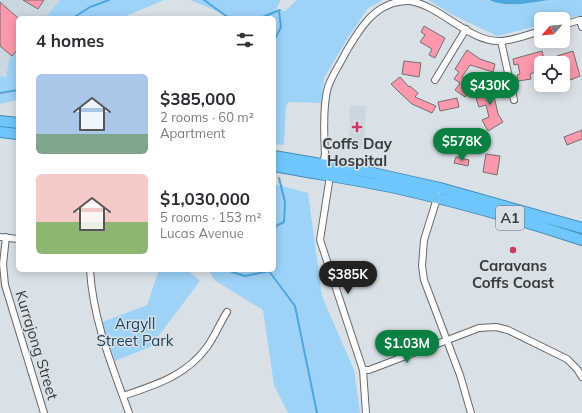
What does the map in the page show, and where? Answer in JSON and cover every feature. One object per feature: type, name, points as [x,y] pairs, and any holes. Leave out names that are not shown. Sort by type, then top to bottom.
[{"type":"highway","points":[[0,121],[16,123]]},
{"type":"highway","points":[[0,132],[16,134]]},
{"type":"highway","name":"A1","points":[[276,156],[323,164],[582,228]]},
{"type":"highway","name":"A1","points":[[276,166],[399,189],[438,193],[582,240]]},
{"type":"street","points":[[323,164],[325,154],[328,88],[333,75],[369,16],[381,7],[395,2],[409,1],[423,5],[484,40],[501,41],[534,33]]},
{"type":"street","points":[[570,23],[580,20],[582,28]]},
{"type":"street","points":[[435,80],[466,29]]},
{"type":"street","points":[[501,41],[514,100]]},
{"type":"street","points":[[330,176],[320,240],[363,370],[366,413]]},
{"type":"street","points":[[438,193],[424,240],[422,266],[427,292],[460,375],[471,413]]},
{"type":"street","points":[[3,237],[16,239]]},
{"type":"street","name":"Kurrajong Street","points":[[3,237],[4,285],[44,413]]},
{"type":"street","points":[[90,272],[93,301],[98,324],[107,356],[129,413]]},
{"type":"street","points":[[123,396],[170,379],[188,367],[207,346],[227,312]]},
{"type":"street","points":[[363,370],[368,370],[446,339],[479,328],[496,327],[508,330],[567,359],[577,369],[582,377]]},
{"type":"shaded area","points":[[0,0],[60,0],[47,16],[16,16],[16,51],[9,60],[6,77],[0,76]]},
{"type":"shaded area","points":[[489,0],[548,0],[503,4]]},
{"type":"shaded area","name":"Coffs Day Hospital","points":[[350,106],[366,106],[364,149],[349,149]]},
{"type":"green space","points":[[60,0],[164,0],[126,16],[47,16]]},
{"type":"green space","points":[[190,0],[281,0],[276,9],[285,11],[297,0],[383,0],[368,8],[349,36],[324,78],[321,103],[289,102],[286,106],[284,145],[276,144],[276,16],[229,16]]},
{"type":"green space","points":[[428,0],[488,0],[495,3],[518,4],[548,0],[582,0],[582,19],[577,16],[570,18],[570,12],[534,12],[534,27],[497,36],[451,14]]},
{"type":"green space","points":[[16,51],[16,100],[0,104],[0,76],[6,77],[9,60]]},
{"type":"green space","points":[[276,185],[308,193],[322,296],[354,370],[360,413],[288,413],[274,385],[263,310],[214,280],[210,272],[276,272]]},
{"type":"green space","name":"Argyll Street Park","points":[[158,272],[189,272],[200,281],[150,347],[115,361],[102,322],[147,305]]},
{"type":"building","points":[[23,0],[44,0],[38,9]]},
{"type":"building","points":[[0,2],[16,16],[16,51],[12,56],[0,46]]},
{"type":"building","points":[[424,26],[445,38],[435,58],[429,55],[432,49],[420,42],[425,35],[421,32]]},
{"type":"building","points":[[467,50],[480,59],[495,64],[493,72],[470,65],[462,77],[470,83],[467,86],[471,89],[465,97],[455,90],[460,83],[454,79],[459,72],[455,69]]},
{"type":"building","points":[[542,51],[543,56],[534,56],[534,73],[530,74],[531,79],[518,81],[517,75],[520,74],[518,64],[514,65],[513,59]]},
{"type":"building","points":[[573,51],[580,76],[570,80],[570,56],[557,56]]},
{"type":"building","points":[[404,61],[421,63],[419,77],[402,74]]},
{"type":"building","points":[[400,77],[409,87],[410,86],[418,93],[415,97],[436,106],[432,113],[412,104],[391,84]]},
{"type":"building","points":[[490,78],[498,114],[503,122],[488,131],[482,120],[489,117],[486,105],[479,107],[476,98],[487,95],[482,80]]},
{"type":"building","points":[[457,98],[459,107],[440,111],[438,102]]},
{"type":"building","points":[[582,130],[582,139],[567,145],[564,137]]},
{"type":"building","points":[[486,154],[500,156],[497,175],[483,172]]},
{"type":"building","points":[[456,157],[469,160],[468,166],[454,163]]},
{"type":"waterway","points":[[76,16],[90,7],[109,0]]},
{"type":"waterway","points":[[204,0],[226,16]]},
{"type":"waterway","points":[[265,16],[280,10]]},
{"type":"waterway","points":[[276,37],[281,27],[279,11]]},
{"type":"waterway","points":[[0,93],[16,90]]},
{"type":"waterway","points":[[276,226],[284,222],[285,202],[279,178]]},
{"type":"waterway","points":[[232,272],[245,276],[264,272]]},
{"type":"waterway","points":[[270,272],[295,306],[317,413]]},
{"type":"place","name":"Coffs Day Hospital","points":[[357,127]]},
{"type":"place","name":"Caravans Coffs Coast","points":[[513,250]]}]
